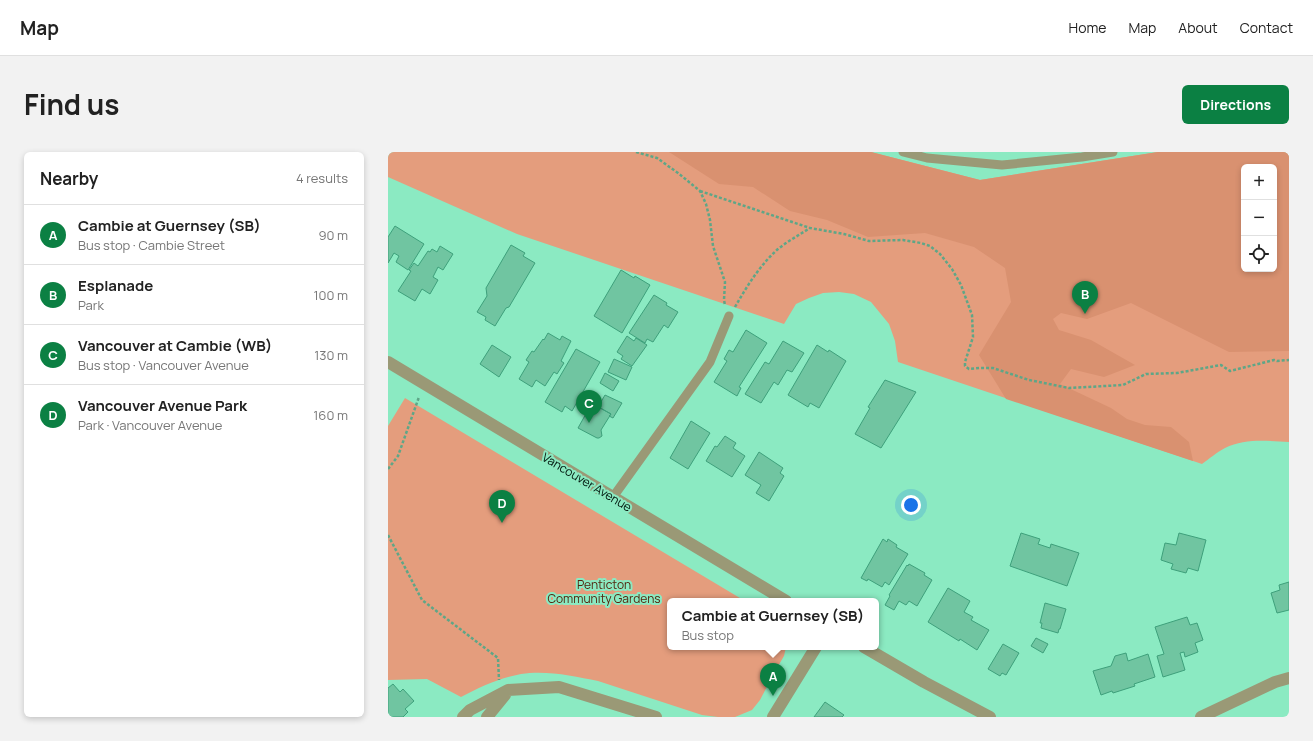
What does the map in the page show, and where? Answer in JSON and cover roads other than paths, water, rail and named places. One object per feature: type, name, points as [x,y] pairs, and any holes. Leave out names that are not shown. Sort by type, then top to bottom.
[{"type":"street","name":"Vancouver Avenue","points":[[388,362],[781,598]]},
{"type":"street","points":[[773,717],[814,650]]},
{"type":"street","points":[[869,650],[924,682],[990,717]]},
{"type":"street","points":[[1201,717],[1275,682],[1289,678]]},
{"type":"street","points":[[462,717],[470,710],[504,692],[559,687],[656,717]]},
{"type":"street","points":[[487,717],[504,692]]},
{"type":"lane","points":[[903,152],[927,158],[1002,165],[1082,157],[1113,152]]},
{"type":"lane","points":[[613,497],[710,362],[729,316]]},
{"type":"place","name":"Esplanade","points":[[1085,314]]},
{"type":"place","name":"Vancouver at Cambie (WB)","points":[[589,423]]},
{"type":"place","name":"Vancouver Avenue Park","points":[[502,523]]},
{"type":"place","name":"Cambie at Guernsey (SB)","points":[[773,696]]},
{"type":"park label","name":"Penticton Community Gardens","points":[[604,591]]}]
